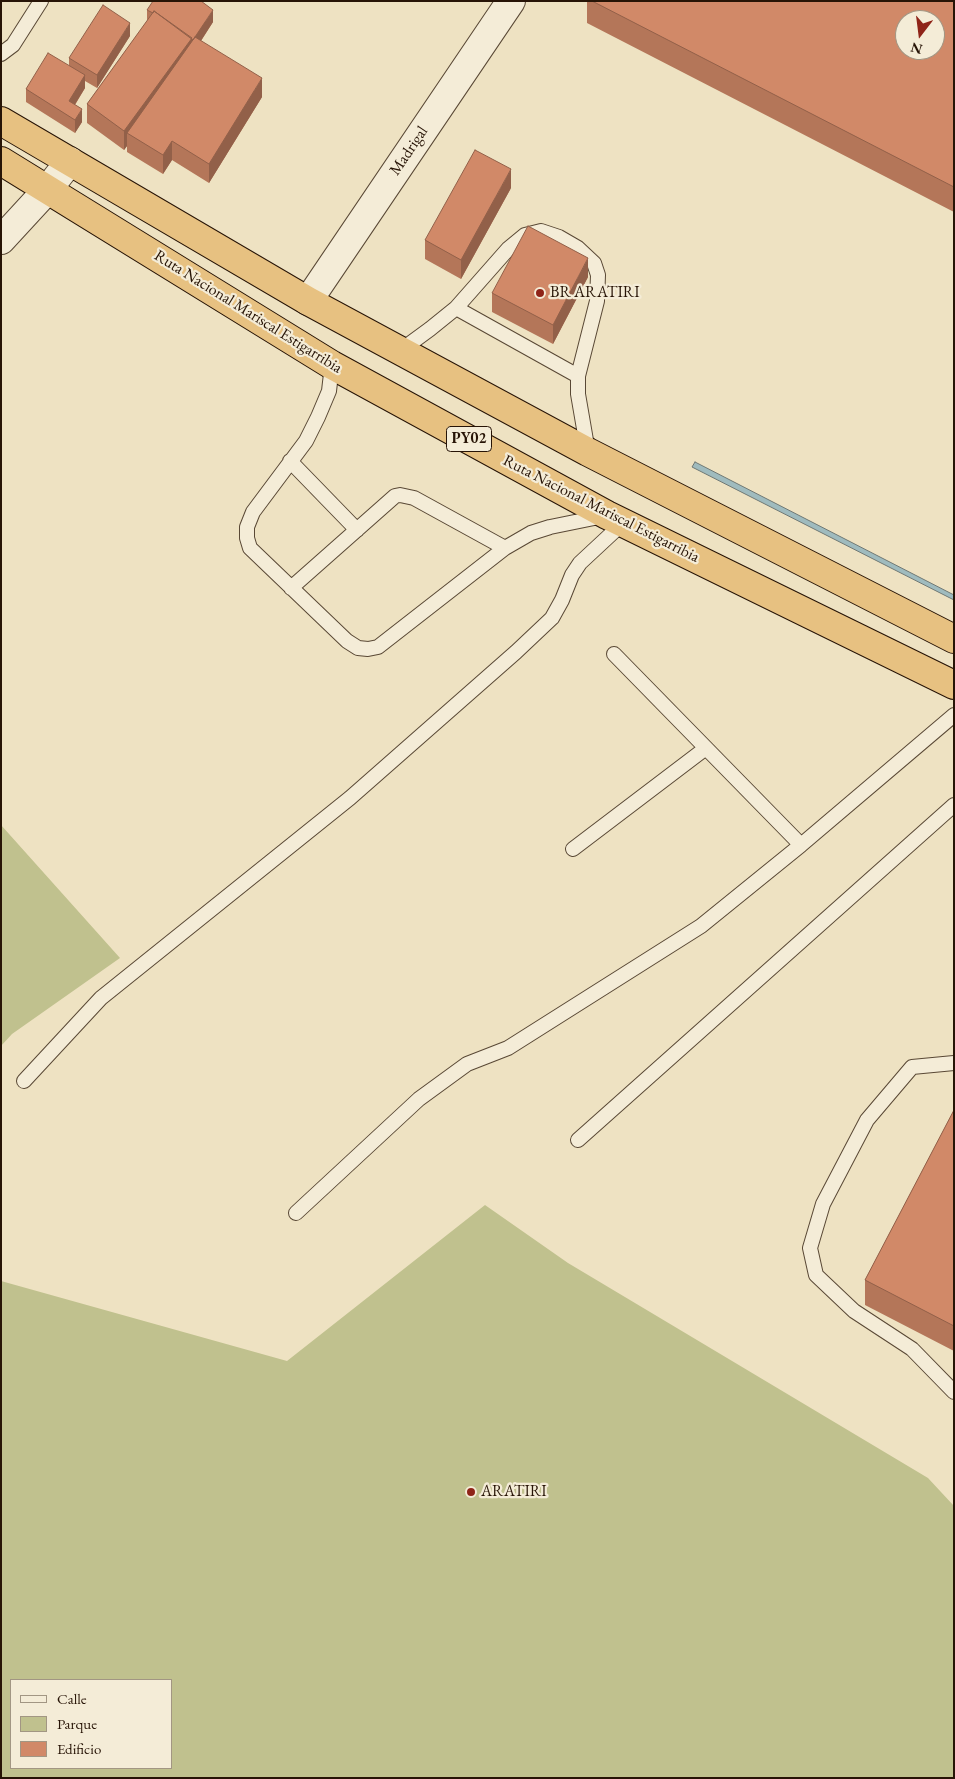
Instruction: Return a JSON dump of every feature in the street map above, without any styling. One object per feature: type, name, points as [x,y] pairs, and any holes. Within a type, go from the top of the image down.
[{"type":"highway","name":"PY02","points":[[1,121],[308,301],[588,452],[954,639]]},
{"type":"highway","name":"Ruta Nacional Mariscal Estigarribia","points":[[1,161],[332,365],[615,519],[954,686]]},
{"type":"street","name":"Madrigal","points":[[308,301],[511,1]]},
{"type":"street","points":[[1,240],[48,189],[70,161]]},
{"type":"lane","points":[[1,54],[13,45],[40,1]]},
{"type":"lane","points":[[400,351],[430,330],[456,308],[508,249],[525,235],[541,231],[558,237],[578,248],[594,263],[598,275],[598,301],[578,376],[578,394],[588,452]]},
{"type":"lane","points":[[456,308],[578,376]]},
{"type":"lane","points":[[332,365],[329,391],[318,417],[306,441],[253,512],[247,527],[247,538],[250,548],[346,641],[358,648],[378,647],[505,548],[531,533],[550,526],[615,519]]},
{"type":"lane","points":[[290,462],[357,530]]},
{"type":"lane","points":[[291,588],[395,496],[414,498],[505,548]]},
{"type":"lane","points":[[24,1081],[101,998],[350,798],[552,618],[572,575],[615,519]]},
{"type":"lane","points":[[614,654],[801,845]]},
{"type":"lane","points":[[296,1213],[419,1099],[467,1064],[508,1048],[701,926],[801,845],[954,715]]},
{"type":"lane","points":[[572,850],[706,748]]},
{"type":"lane","points":[[578,1140],[954,805]]},
{"type":"lane","points":[[954,1063],[912,1068],[867,1120],[823,1204],[810,1248],[816,1275],[854,1311],[912,1349],[954,1392]]},
{"type":"green space","points":[[1,825],[120,958],[12,1034],[1,1046]]},
{"type":"green space","name":"ARATIRI","points":[[485,1205],[568,1263],[928,1478],[954,1506],[954,1778],[1,1778],[1,1281],[287,1361]]},
{"type":"water","points":[[695,462],[954,595],[954,600],[692,467]]},
{"type":"building","points":[[153,1],[201,1],[213,10],[193,40],[154,11],[153,13],[147,10]]},
{"type":"building","points":[[592,1],[954,1],[954,187]]},
{"type":"building","points":[[103,5],[130,23],[97,75],[69,58]]},
{"type":"building","points":[[154,11],[192,38],[124,131],[87,104]]},
{"type":"building","points":[[195,37],[262,78],[209,164],[172,141],[163,155],[127,133]]},
{"type":"building","points":[[48,53],[85,75],[69,101],[82,109],[75,120],[26,89]]},
{"type":"building","points":[[475,150],[511,169],[461,260],[425,240]]},
{"type":"building","points":[[528,226],[588,258],[553,325],[492,293]]},
{"type":"building","points":[[954,1110],[954,1326],[865,1280]]},
{"type":"place","name":"BR ARATIRI","points":[[540,293]]},
{"type":"place","name":"ARATIRI","points":[[471,1492]]}]
